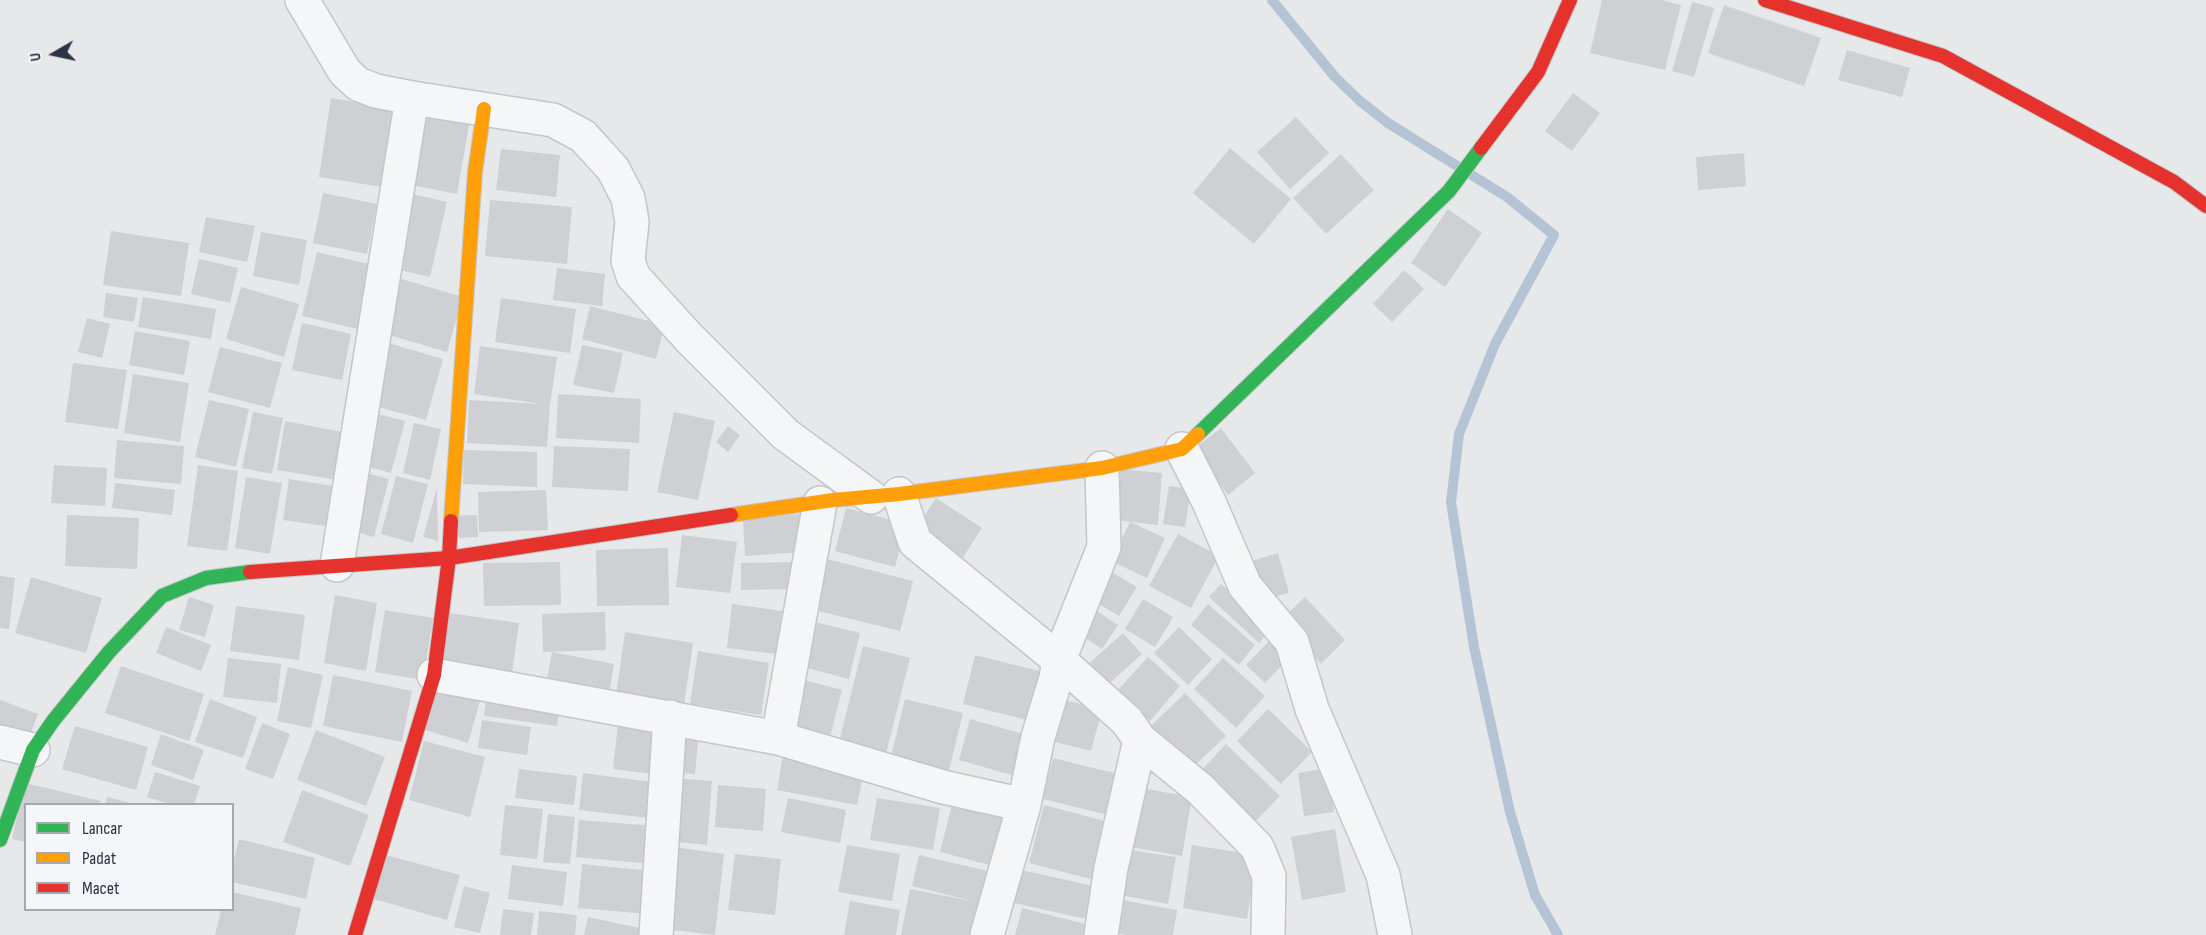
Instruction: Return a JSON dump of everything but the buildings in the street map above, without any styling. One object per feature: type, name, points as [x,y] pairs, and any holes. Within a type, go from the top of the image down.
[{"type":"street","points":[[302,0],[345,72],[358,84],[376,91],[412,98],[553,120],[583,136],[613,169],[628,198],[632,222],[627,260],[633,276],[690,339],[785,434],[875,496],[915,542],[1058,669],[1127,721],[1140,740],[1200,789],[1257,847],[1269,876],[1268,935]]},
{"type":"street","points":[[0,840],[33,750],[53,721],[109,652],[162,596],[206,578],[261,571],[449,558],[827,501],[1113,465],[1174,451],[1449,191],[1538,72],[1570,0]]},
{"type":"street","points":[[1765,0],[1943,56],[2174,182],[2206,206]]},
{"type":"street","points":[[337,565],[412,98]]},
{"type":"street","points":[[355,935],[434,675],[449,558],[475,172],[484,109]]},
{"type":"street","points":[[1174,451],[1209,502],[1245,586],[1292,642],[1312,709],[1383,875],[1395,935]]},
{"type":"street","points":[[987,935],[1024,806],[1038,737],[1058,669],[1104,547],[1113,465]]},
{"type":"street","points":[[778,738],[827,501]]},
{"type":"street","points":[[434,675],[778,738],[943,787],[1024,806]]},
{"type":"street","points":[[656,935],[670,717]]},
{"type":"street","points":[[1101,935],[1111,868],[1140,740]]},
{"type":"street","points":[[0,742],[33,750]]},
{"type":"waterway","points":[[1272,0],[1335,77],[1360,101],[1388,123],[1507,197],[1554,235],[1495,344],[1459,434],[1451,502],[1474,647],[1510,812],[1535,895],[1558,935]]},
{"type":"traffic: fast","points":[[1198,434],[1449,191],[1481,148]]},
{"type":"traffic: fast","points":[[0,840],[33,750],[53,721],[109,652],[162,596],[206,578],[250,572]]},
{"type":"traffic: slow","points":[[451,521],[475,172],[484,109]]},
{"type":"traffic: slow","points":[[731,515],[833,500],[899,494],[1102,468],[1182,449],[1198,434]]},
{"type":"traffic: jam","points":[[1481,148],[1538,72],[1570,0]]},
{"type":"traffic: jam","points":[[1765,0],[1943,56],[2174,182],[2206,206]]},
{"type":"traffic: jam","points":[[250,572],[449,558],[731,515]]},
{"type":"traffic: jam","points":[[355,935],[434,675],[449,558],[451,521]]}]
